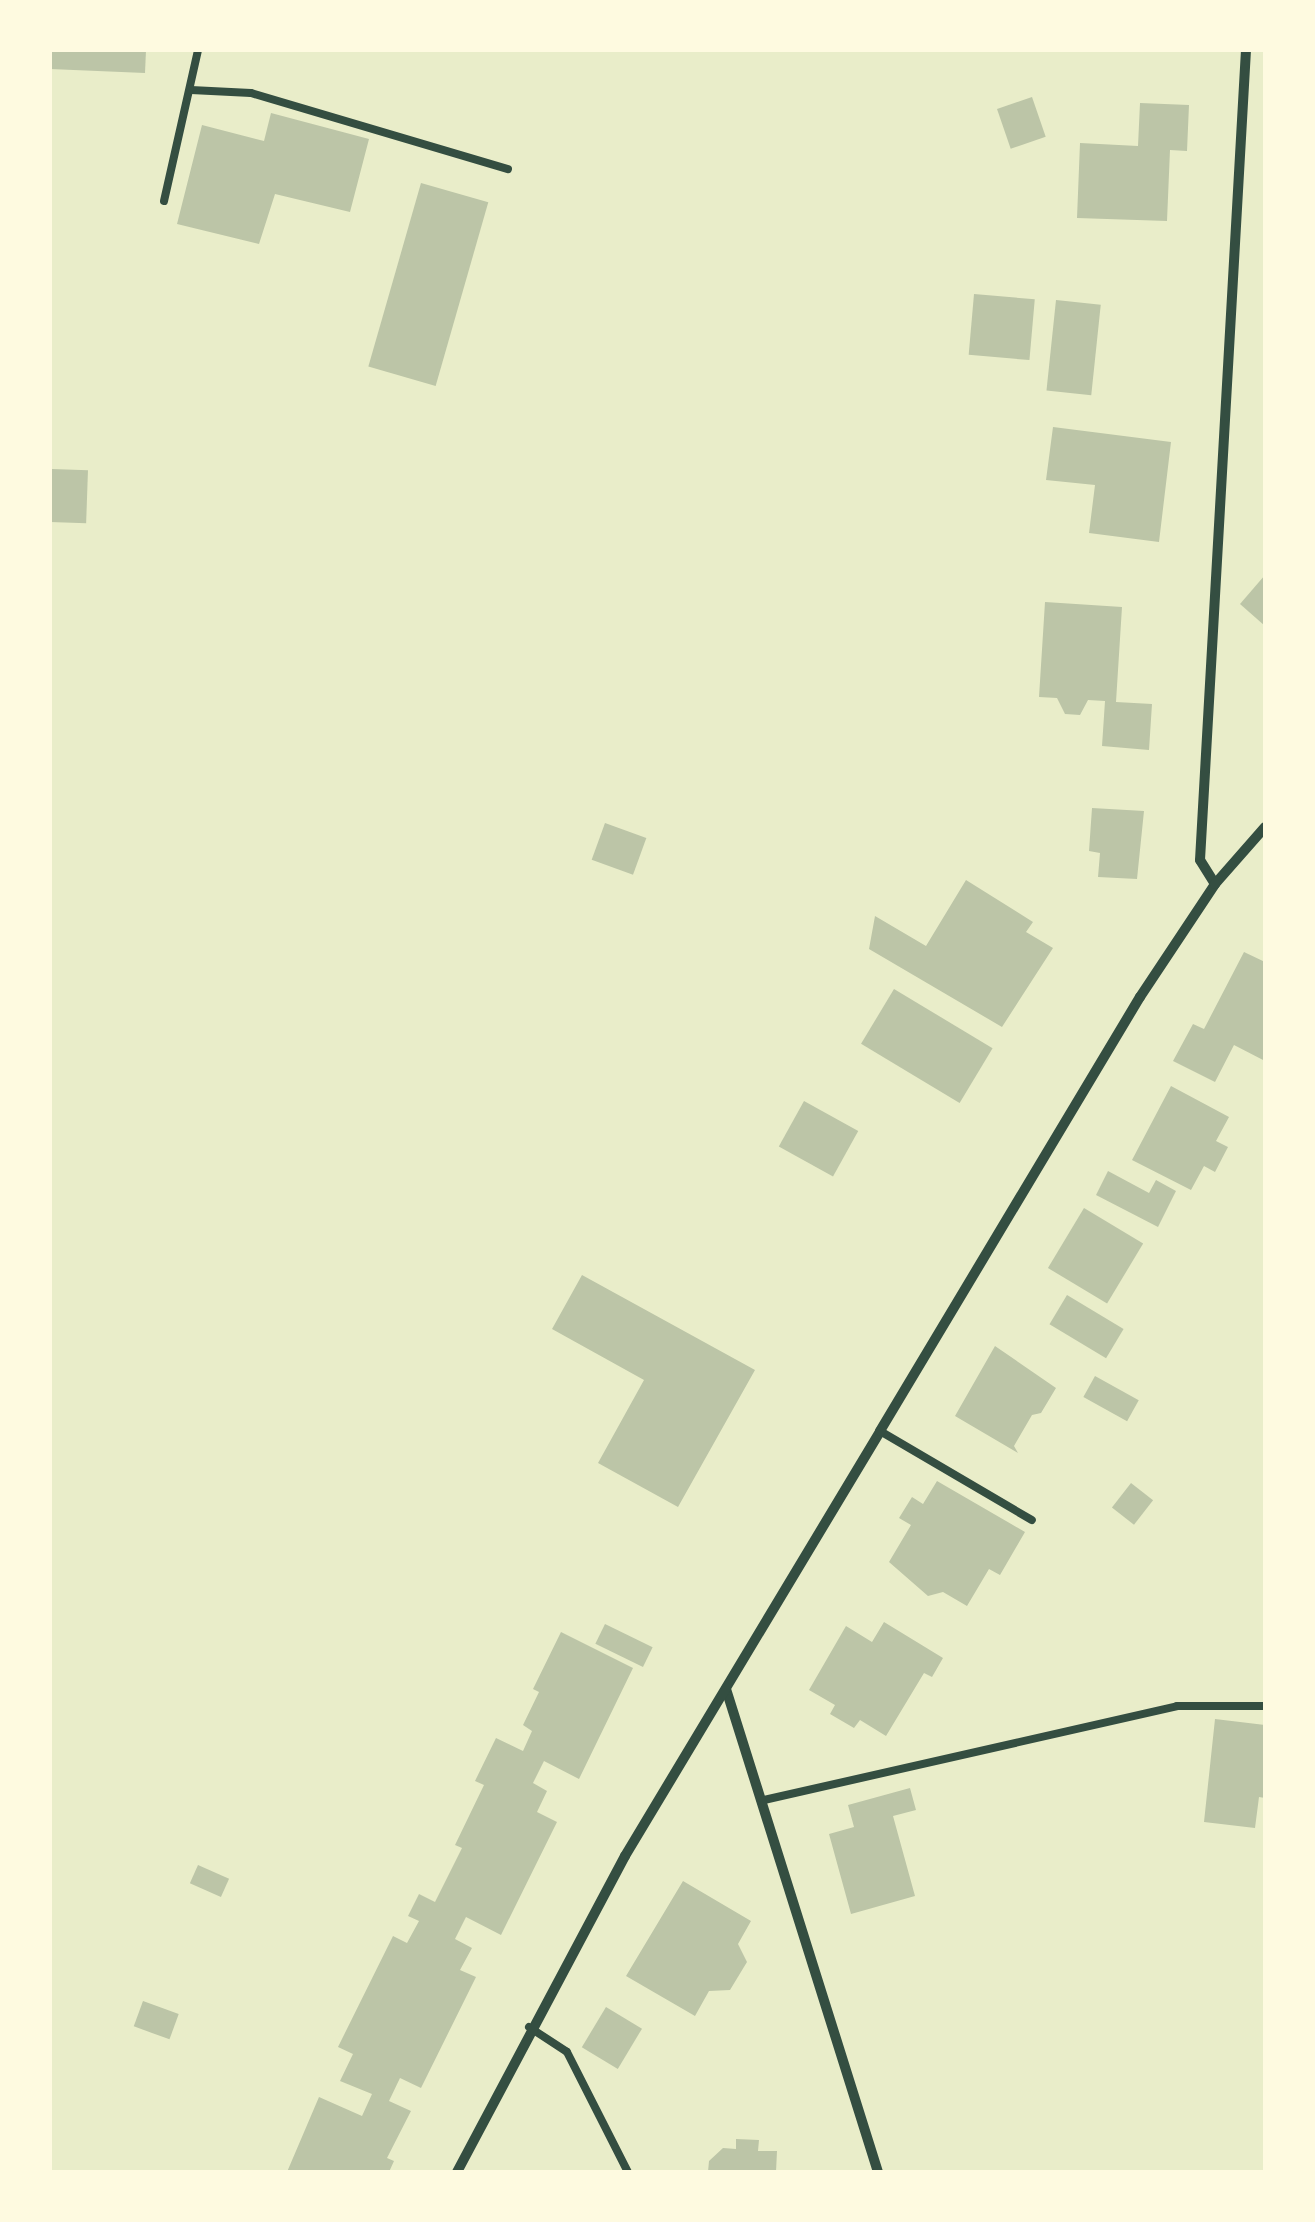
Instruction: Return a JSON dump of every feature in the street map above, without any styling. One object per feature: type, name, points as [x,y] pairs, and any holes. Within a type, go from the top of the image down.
[{"type":"street","points":[[1215,884],[1200,860],[1246,50]]},
{"type":"street","points":[[457,2172],[529,2027],[880,1430],[1215,884],[1265,827]]},
{"type":"street","points":[[726,1688],[878,2172]]},
{"type":"lane","points":[[164,202],[198,50]]},
{"type":"lane","points":[[191,90],[251,93],[508,170]]},
{"type":"lane","points":[[880,1430],[1032,1520]]},
{"type":"lane","points":[[764,1800],[1177,1706],[1265,1706]]},
{"type":"lane","points":[[529,2027],[567,2052],[628,2172]]},
{"type":"building","points":[[50,50],[146,50],[145,73],[50,69]]},
{"type":"building","points":[[1032,97],[1046,137],[1011,149],[997,109]]},
{"type":"building","points":[[1140,103],[1189,105],[1187,151],[1170,150],[1167,221],[1077,218],[1080,143],[1138,146]]},
{"type":"building","points":[[271,113],[369,139],[350,212],[275,194],[259,244],[177,224],[202,125],[264,141]]},
{"type":"building","points":[[421,183],[488,202],[436,386],[368,367]]},
{"type":"building","points":[[974,294],[1035,299],[1029,360],[969,355]]},
{"type":"building","points":[[1056,300],[1101,305],[1091,395],[1046,391]]},
{"type":"building","points":[[1053,427],[1171,442],[1159,542],[1089,533],[1095,485],[1046,480]]},
{"type":"building","points":[[52,469],[88,470],[86,523],[50,522]]},
{"type":"building","points":[[1265,575],[1265,626],[1240,604]]},
{"type":"building","points":[[1045,602],[1122,607],[1116,702],[1152,704],[1149,750],[1102,746],[1105,701],[1088,700],[1080,715],[1065,714],[1057,698],[1039,697]]},
{"type":"building","points":[[1092,808],[1144,811],[1137,879],[1098,877],[1100,853],[1089,851]]},
{"type":"building","points":[[605,823],[646,838],[633,875],[592,860]]},
{"type":"building","points":[[966,880],[1033,922],[1026,932],[1053,948],[1002,1027],[869,949],[875,916],[926,946]]},
{"type":"building","points":[[1244,952],[1265,962],[1265,1061],[1234,1045],[1215,1082],[1173,1061],[1193,1024],[1204,1029]]},
{"type":"building","points":[[894,989],[993,1048],[960,1103],[861,1044]]},
{"type":"building","points":[[1171,1086],[1229,1117],[1216,1141],[1228,1147],[1215,1172],[1204,1166],[1191,1190],[1132,1160]]},
{"type":"building","points":[[804,1101],[858,1131],[833,1177],[779,1146]]},
{"type":"building","points":[[1108,1171],[1149,1193],[1156,1180],[1176,1191],[1158,1227],[1096,1195]]},
{"type":"building","points":[[1084,1208],[1143,1244],[1107,1304],[1048,1268]]},
{"type":"building","points":[[582,1275],[755,1370],[678,1507],[598,1463],[644,1380],[552,1329]]},
{"type":"building","points":[[1067,1295],[1124,1329],[1106,1358],[1049,1324]]},
{"type":"building","points":[[995,1346],[1056,1388],[1041,1413],[1032,1415],[1014,1446],[1018,1453],[955,1416]]},
{"type":"building","points":[[1095,1376],[1139,1400],[1127,1421],[1083,1397]]},
{"type":"building","points":[[937,1481],[1025,1532],[1000,1575],[989,1569],[967,1606],[943,1592],[928,1596],[889,1562],[911,1525],[899,1518],[912,1497],[923,1504]]},
{"type":"building","points":[[1131,1483],[1153,1500],[1134,1525],[1112,1507]]},
{"type":"building","points":[[884,1622],[943,1658],[932,1677],[924,1673],[886,1736],[860,1720],[854,1728],[830,1714],[835,1705],[809,1690],[846,1626],[872,1642]]},
{"type":"building","points":[[605,1624],[653,1647],[643,1667],[595,1644]]},
{"type":"building","points":[[561,1632],[633,1668],[579,1779],[544,1761],[533,1783],[547,1791],[537,1812],[557,1822],[501,1935],[466,1917],[455,1939],[472,1948],[460,1970],[476,1977],[421,2088],[400,2078],[389,2101],[411,2111],[387,2158],[394,2161],[389,2172],[287,2172],[319,2097],[362,2116],[372,2094],[340,2081],[353,2054],[338,2047],[393,1936],[407,1943],[419,1921],[408,1916],[419,1894],[435,1902],[462,1848],[455,1845],[484,1785],[475,1781],[496,1738],[523,1751],[532,1731],[523,1725],[539,1692],[533,1689]]},
{"type":"building","points":[[1215,1719],[1265,1725],[1265,1798],[1259,1797],[1255,1828],[1204,1822]]},
{"type":"building","points":[[910,1788],[916,1810],[893,1816],[915,1896],[851,1914],[829,1834],[854,1827],[848,1805]]},
{"type":"building","points":[[198,1865],[229,1879],[221,1897],[190,1883]]},
{"type":"building","points":[[683,1881],[751,1921],[738,1944],[747,1962],[730,1990],[709,1991],[695,2016],[626,1976]]},
{"type":"building","points":[[143,2001],[179,2014],[169,2039],[134,2026]]},
{"type":"building","points":[[606,2007],[642,2029],[618,2069],[582,2047]]},
{"type":"building","points":[[736,2139],[759,2140],[758,2151],[777,2151],[776,2172],[708,2172],[709,2161],[723,2148],[736,2149]]}]
